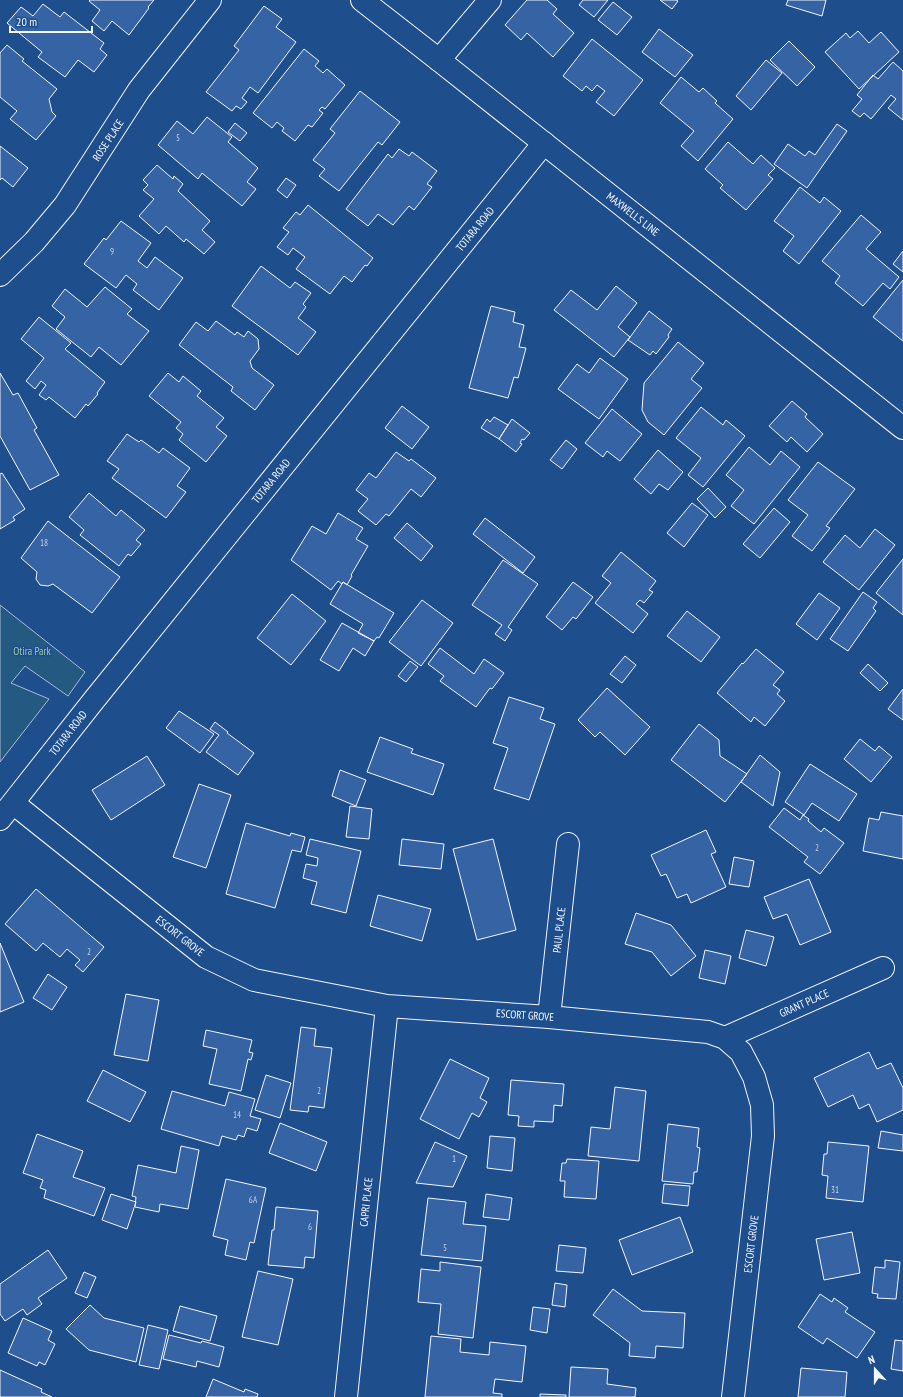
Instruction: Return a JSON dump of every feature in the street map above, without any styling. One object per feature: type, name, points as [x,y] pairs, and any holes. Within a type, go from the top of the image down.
[{"type":"street","name":"ROSE PLACE","points":[[0,275],[34,242],[65,205],[139,90],[210,0]]},
{"type":"street","name":"MAXWELLS LINE","points":[[362,0],[903,428]]},
{"type":"street","points":[[439,60],[490,0]]},
{"type":"street","name":"TOTARA ROAD","points":[[0,819],[94,700],[544,143]]},
{"type":"street","name":"ESCORT GROVE","points":[[13,803],[206,957],[254,980],[387,1006],[549,1017],[708,1032],[725,1038],[742,1052],[754,1077],[762,1105],[763,1136],[733,1397]]},
{"type":"street","name":"PAUL PLACE","points":[[549,1017],[568,844]]},
{"type":"street","name":"GRANT PLACE","points":[[725,1038],[883,968]]},
{"type":"street","name":"CAPRI PLACE","points":[[346,1397],[387,1006]]},
{"type":"green space","name":"Otira Park","points":[[0,605],[85,672],[68,696],[25,666],[11,683],[49,699],[0,762]]},
{"type":"building","points":[[154,0],[129,35],[112,21],[104,31],[92,21],[100,10],[89,1]]},
{"type":"building","points":[[527,0],[547,0],[557,9],[553,14],[574,33],[553,57],[527,33],[521,40],[505,25]]},
{"type":"building","points":[[583,0],[608,0],[594,17],[579,5]]},
{"type":"building","points":[[660,0],[676,0],[678,1],[672,9]]},
{"type":"building","points":[[788,0],[826,0],[822,16],[786,5]]},
{"type":"building","points":[[613,2],[632,17],[617,35],[598,20]]},
{"type":"building","points":[[43,4],[60,17],[64,12],[104,43],[100,49],[107,55],[94,72],[78,60],[65,77],[38,57],[42,52],[7,23],[21,7],[33,16]]},
{"type":"building","points":[[264,6],[282,19],[276,27],[296,42],[258,93],[250,87],[242,98],[247,102],[241,109],[236,106],[232,111],[206,92],[239,50],[234,46]]},
{"type":"building","points":[[659,29],[693,55],[675,77],[642,52]]},
{"type":"building","points":[[858,31],[869,43],[881,32],[899,52],[859,89],[825,52],[846,33],[850,38]]},
{"type":"building","points":[[592,39],[643,80],[614,116],[596,102],[605,91],[597,85],[592,91],[586,86],[582,91],[563,76]]},
{"type":"building","points":[[789,41],[815,67],[797,86],[770,60]]},
{"type":"building","points":[[7,45],[24,59],[22,61],[57,89],[49,99],[52,112],[56,116],[36,140],[10,119],[17,111],[0,97],[0,53]]},
{"type":"building","points":[[304,49],[319,61],[315,66],[323,73],[327,69],[345,85],[325,109],[322,107],[319,110],[323,113],[312,127],[308,125],[295,141],[282,131],[284,128],[277,122],[272,128],[253,113]]},
{"type":"building","points":[[766,60],[782,73],[751,110],[736,96]]},
{"type":"building","points":[[893,62],[903,71],[903,120],[888,108],[896,99],[891,95],[871,119],[864,113],[860,117],[852,111],[862,99],[857,95],[873,75],[878,79]]},
{"type":"building","points":[[681,77],[699,92],[703,88],[717,101],[715,103],[733,119],[698,161],[681,146],[694,131],[660,103]]},
{"type":"building","points":[[360,91],[400,122],[382,145],[378,142],[339,191],[319,176],[325,169],[313,160],[335,133],[330,129]]},
{"type":"building","points":[[207,117],[232,137],[228,142],[258,168],[247,182],[256,189],[242,206],[202,173],[198,179],[158,145],[177,121],[193,134]]},
{"type":"building","points":[[235,123],[247,133],[240,141],[228,132]]},
{"type":"building","points":[[837,124],[847,131],[807,188],[774,164],[788,144],[805,156],[809,151],[815,155]]},
{"type":"building","points":[[728,142],[753,164],[761,155],[775,168],[768,175],[773,179],[746,210],[720,188],[723,185],[705,169]]},
{"type":"building","points":[[0,146],[28,168],[13,187],[2,178],[0,180]]},
{"type":"building","points":[[399,149],[409,156],[412,152],[437,171],[427,184],[432,187],[414,210],[409,206],[393,225],[378,214],[368,226],[346,209],[388,154],[392,158]]},
{"type":"building","points":[[157,165],[173,179],[174,176],[183,184],[178,191],[210,221],[202,230],[215,242],[204,254],[186,239],[184,242],[166,226],[159,234],[139,216],[154,199],[143,190],[148,185],[143,180]]},
{"type":"building","points":[[286,178],[296,185],[287,198],[277,190]]},
{"type":"building","points":[[800,187],[820,203],[824,197],[841,211],[799,264],[783,251],[794,236],[774,221]]},
{"type":"building","points":[[308,205],[373,258],[367,266],[365,265],[352,282],[344,276],[330,294],[296,269],[305,257],[293,248],[288,255],[277,247],[289,232],[283,228],[296,212],[300,215]]},
{"type":"building","points":[[861,215],[881,232],[866,249],[899,277],[890,289],[883,283],[863,306],[835,283],[840,276],[822,261]]},
{"type":"building","points":[[121,221],[151,243],[138,261],[147,268],[155,257],[183,278],[159,310],[133,290],[137,284],[126,275],[116,288],[84,264],[104,238],[106,240]]},
{"type":"building","points":[[903,251],[903,272],[893,264]]},
{"type":"building","points":[[261,266],[290,288],[295,282],[311,293],[303,304],[306,307],[298,318],[316,332],[298,355],[232,306]]},
{"type":"building","points":[[903,280],[903,341],[873,317]]},
{"type":"building","points":[[616,286],[637,303],[618,327],[630,337],[614,357],[554,310],[571,290],[597,310]]},
{"type":"building","points":[[105,287],[132,309],[127,314],[149,331],[121,365],[99,347],[91,357],[56,329],[65,317],[52,306],[65,289],[87,307]]},
{"type":"building","points":[[491,306],[515,312],[513,322],[524,325],[519,347],[526,348],[518,378],[514,377],[508,398],[469,388]]},
{"type":"building","points":[[649,311],[672,329],[668,335],[669,337],[656,354],[653,351],[650,355],[628,340]]},
{"type":"building","points":[[39,317],[71,343],[65,349],[105,382],[97,393],[98,394],[88,406],[86,404],[75,418],[49,397],[46,400],[39,395],[46,385],[41,381],[35,389],[26,381],[44,358],[21,339]]},
{"type":"building","points":[[216,321],[235,335],[237,332],[244,337],[248,331],[258,339],[259,349],[250,361],[252,368],[274,385],[255,410],[231,391],[233,387],[179,345],[196,322],[208,331]]},
{"type":"building","points":[[678,342],[704,363],[691,379],[702,388],[664,435],[648,422],[642,410],[644,383]]},
{"type":"building","points":[[600,358],[628,379],[599,419],[558,389],[577,364],[589,373]]},
{"type":"building","points":[[0,373],[13,395],[18,393],[37,428],[34,430],[59,475],[30,490],[0,436]]},
{"type":"building","points":[[168,373],[179,382],[183,376],[201,391],[197,396],[224,418],[216,427],[227,436],[206,462],[179,440],[183,434],[176,428],[181,422],[149,396]]},
{"type":"building","points":[[792,401],[807,414],[805,417],[823,434],[807,452],[791,437],[787,442],[769,426]]},
{"type":"building","points":[[402,406],[429,427],[412,449],[385,428]]},
{"type":"building","points":[[701,407],[723,425],[726,420],[745,436],[703,487],[688,475],[701,458],[676,438]]},
{"type":"building","points":[[612,409],[642,434],[620,461],[607,451],[603,457],[585,443]]},
{"type":"building","points":[[494,417],[508,425],[499,439],[481,428],[487,419],[490,422]]},
{"type":"building","points":[[512,419],[530,433],[524,440],[522,439],[520,443],[522,444],[516,452],[499,439]]},
{"type":"building","points":[[127,434],[139,442],[141,440],[159,453],[163,448],[190,468],[177,486],[186,492],[166,518],[112,478],[119,469],[107,461]]},
{"type":"building","points":[[566,440],[577,449],[562,469],[550,460]]},
{"type":"building","points":[[749,447],[770,465],[781,451],[800,467],[754,524],[731,506],[744,490],[726,475]]},
{"type":"building","points":[[658,450],[683,472],[668,490],[659,484],[651,494],[634,479]]},
{"type":"building","points":[[396,452],[409,461],[411,459],[436,478],[421,497],[411,489],[389,516],[386,514],[376,525],[358,511],[368,499],[356,490],[369,473],[376,478]]},
{"type":"building","points":[[818,462],[855,489],[826,526],[830,528],[812,551],[792,536],[808,515],[788,500]]},
{"type":"building","points":[[2,473],[25,509],[13,517],[15,520],[0,529],[0,474]]},
{"type":"building","points":[[708,488],[726,507],[715,518],[697,499]]},
{"type":"building","points":[[89,493],[116,516],[121,510],[145,530],[136,540],[141,544],[131,556],[128,554],[119,566],[80,535],[84,530],[69,517]]},
{"type":"building","points":[[692,503],[708,515],[684,547],[667,533]]},
{"type":"building","points":[[774,508],[790,522],[760,558],[743,544]]},
{"type":"building","points":[[338,513],[363,528],[356,539],[368,546],[351,575],[352,576],[347,585],[338,581],[331,590],[291,560],[312,526],[326,534]]},
{"type":"building","points":[[485,518],[535,557],[523,573],[473,534]]},
{"type":"building","points":[[48,521],[120,577],[92,613],[53,584],[48,586],[40,585],[36,579],[37,572],[21,558]]},
{"type":"building","points":[[407,523],[433,546],[421,561],[394,538]]},
{"type":"building","points":[[875,529],[895,545],[859,590],[823,562],[845,535],[860,548]]},
{"type":"building","points":[[621,552],[656,581],[649,590],[653,592],[644,603],[640,600],[636,604],[648,614],[633,633],[595,603],[611,583],[602,576]]},
{"type":"building","points":[[903,559],[903,615],[876,593]]},
{"type":"building","points":[[503,560],[538,584],[508,627],[512,630],[505,641],[495,634],[502,625],[472,605]]},
{"type":"building","points":[[343,582],[394,613],[379,638],[377,637],[374,641],[358,633],[363,624],[330,604]]},
{"type":"building","points":[[573,582],[593,597],[576,619],[573,617],[562,630],[546,617]]},
{"type":"building","points":[[863,592],[877,602],[873,608],[876,611],[848,651],[830,639]]},
{"type":"building","points":[[819,593],[840,608],[817,640],[796,624]]},
{"type":"building","points":[[292,594],[326,621],[291,665],[257,638]]},
{"type":"building","points":[[422,600],[453,623],[421,666],[389,642]]},
{"type":"building","points":[[687,611],[720,637],[701,662],[667,636]]},
{"type":"building","points":[[342,623],[374,641],[365,656],[353,648],[339,671],[320,660]]},
{"type":"building","points":[[440,648],[474,674],[484,659],[504,673],[492,689],[490,688],[476,707],[440,681],[444,676],[428,664]]},
{"type":"building","points":[[756,649],[784,672],[773,685],[780,690],[777,694],[785,701],[765,726],[754,717],[751,722],[717,693]]},
{"type":"building","points":[[625,656],[636,665],[622,683],[610,674]]},
{"type":"building","points":[[410,661],[418,667],[406,682],[398,676]]},
{"type":"building","points":[[868,664],[888,683],[880,691],[860,673]]},
{"type":"building","points":[[607,688],[650,727],[625,755],[600,732],[595,737],[578,720]]},
{"type":"building","points":[[903,689],[903,720],[888,709]]},
{"type":"building","points":[[509,697],[544,708],[540,719],[555,724],[529,800],[494,789],[508,748],[493,743]]},
{"type":"building","points":[[179,711],[214,734],[200,753],[166,728]]},
{"type":"building","points":[[215,722],[254,753],[238,775],[206,752],[219,735],[210,729]]},
{"type":"building","points":[[699,724],[719,740],[720,756],[747,774],[725,802],[671,760]]},
{"type":"building","points":[[380,737],[413,749],[411,753],[444,764],[433,795],[367,772]]},
{"type":"building","points":[[860,739],[875,751],[879,746],[892,757],[871,782],[844,759]]},
{"type":"building","points":[[760,755],[780,772],[773,806],[741,782]]},
{"type":"building","points":[[147,756],[165,785],[111,820],[92,790]]},
{"type":"building","points":[[810,764],[857,794],[839,821],[812,803],[804,815],[785,802]]},
{"type":"building","points":[[340,770],[366,780],[356,806],[332,796]]},
{"type":"building","points":[[199,784],[231,795],[206,868],[173,857]]},
{"type":"building","points":[[350,806],[372,809],[369,839],[346,837]]},
{"type":"building","points":[[784,808],[800,820],[803,815],[809,819],[808,821],[821,832],[824,828],[844,843],[820,874],[804,862],[808,857],[769,827]]},
{"type":"building","points":[[881,812],[903,816],[903,859],[863,851],[869,818],[879,820]]},
{"type":"building","points":[[246,823],[290,836],[291,833],[305,837],[301,852],[292,850],[275,908],[226,894]]},
{"type":"building","points":[[706,830],[716,852],[711,854],[726,887],[691,903],[687,894],[677,898],[666,874],[661,876],[651,855]]},
{"type":"building","points":[[310,839],[361,851],[346,913],[311,904],[317,882],[303,878],[306,864],[317,866],[318,858],[306,855]]},
{"type":"building","points":[[402,839],[444,844],[441,869],[399,865]]},
{"type":"building","points":[[493,839],[516,930],[477,940],[453,849]]},
{"type":"building","points":[[734,857],[754,861],[749,887],[729,884]]},
{"type":"building","points":[[809,879],[831,932],[800,945],[787,914],[773,919],[764,897]]},
{"type":"building","points":[[36,889],[104,947],[83,972],[75,965],[80,960],[67,949],[60,957],[43,943],[36,951],[5,924]]},
{"type":"building","points":[[378,895],[431,909],[422,941],[370,926]]},
{"type":"building","points":[[636,913],[671,925],[696,956],[671,976],[652,952],[625,944]]},
{"type":"building","points":[[746,930],[774,937],[766,966],[739,958]]},
{"type":"building","points":[[0,943],[24,1002],[0,1012]]},
{"type":"building","points":[[705,950],[731,956],[725,984],[699,978]]},
{"type":"building","points":[[48,974],[67,987],[52,1010],[33,998]]},
{"type":"building","points":[[126,994],[159,1000],[148,1061],[114,1055]]},
{"type":"building","points":[[301,1027],[316,1029],[314,1046],[332,1048],[324,1108],[309,1106],[308,1112],[290,1110]]},
{"type":"building","points":[[206,1030],[252,1040],[249,1052],[253,1053],[251,1060],[248,1059],[241,1091],[209,1084],[217,1049],[203,1046]]},
{"type":"building","points":[[869,1052],[877,1069],[891,1063],[903,1088],[903,1110],[877,1122],[869,1104],[859,1109],[853,1095],[828,1107],[814,1078]]},
{"type":"building","points":[[450,1059],[489,1078],[480,1098],[487,1102],[479,1117],[472,1113],[459,1139],[420,1119]]},
{"type":"building","points":[[103,1070],[146,1092],[130,1122],[87,1101]]},
{"type":"building","points":[[266,1075],[291,1083],[280,1118],[255,1110]]},
{"type":"building","points":[[511,1080],[564,1084],[562,1106],[554,1105],[553,1122],[534,1121],[534,1127],[518,1126],[519,1116],[508,1115]]},
{"type":"building","points":[[615,1087],[646,1091],[639,1161],[588,1156],[591,1127],[610,1129]]},
{"type":"building","points":[[172,1091],[225,1106],[229,1092],[255,1099],[250,1116],[261,1119],[257,1131],[247,1128],[244,1137],[238,1135],[236,1140],[222,1136],[219,1146],[161,1129]]},
{"type":"building","points":[[280,1123],[327,1142],[316,1171],[269,1153]]},
{"type":"building","points":[[668,1124],[699,1128],[697,1147],[700,1148],[697,1172],[694,1172],[693,1184],[662,1181]]},
{"type":"building","points":[[881,1131],[903,1135],[903,1151],[878,1148]]},
{"type":"building","points":[[37,1134],[83,1151],[73,1177],[105,1188],[94,1216],[44,1198],[46,1190],[40,1188],[43,1180],[23,1173]]},
{"type":"building","points":[[490,1136],[515,1138],[512,1171],[487,1168]]},
{"type":"building","points":[[435,1142],[467,1156],[453,1187],[416,1183]]},
{"type":"building","points":[[828,1142],[869,1146],[863,1202],[826,1198],[828,1176],[822,1175],[824,1154],[827,1154]]},
{"type":"building","points":[[181,1146],[199,1150],[188,1209],[160,1204],[159,1212],[135,1207],[136,1197],[132,1196],[138,1165],[176,1173]]},
{"type":"building","points":[[567,1159],[599,1161],[596,1199],[564,1197],[565,1181],[560,1181],[562,1163],[566,1163]]},
{"type":"building","points":[[226,1179],[266,1188],[254,1243],[250,1242],[246,1260],[225,1255],[228,1240],[213,1236]]},
{"type":"building","points":[[664,1184],[690,1186],[688,1206],[662,1203]]},
{"type":"building","points":[[111,1194],[136,1202],[127,1229],[102,1220]]},
{"type":"building","points":[[486,1194],[512,1198],[509,1220],[483,1217]]},
{"type":"building","points":[[428,1198],[466,1202],[463,1224],[486,1226],[482,1261],[421,1255]]},
{"type":"building","points":[[276,1207],[318,1211],[314,1258],[305,1257],[304,1268],[268,1265]]},
{"type":"building","points":[[680,1217],[693,1252],[632,1275],[619,1240]]},
{"type":"building","points":[[852,1232],[860,1273],[824,1280],[816,1239]]},
{"type":"building","points":[[559,1245],[586,1248],[583,1273],[556,1271]]},
{"type":"building","points":[[48,1250],[67,1278],[38,1298],[42,1304],[27,1315],[23,1309],[5,1321],[0,1314],[0,1284]]},
{"type":"building","points":[[885,1260],[900,1262],[896,1299],[877,1298],[878,1294],[872,1293],[875,1267],[885,1268]]},
{"type":"building","points":[[440,1262],[481,1267],[473,1338],[438,1334],[441,1304],[418,1302],[421,1269],[440,1271]]},
{"type":"building","points":[[258,1271],[293,1279],[278,1345],[242,1337]]},
{"type":"building","points":[[84,1272],[96,1277],[87,1298],[75,1293]]},
{"type":"building","points":[[555,1283],[567,1285],[565,1307],[552,1305]]},
{"type":"building","points":[[613,1289],[642,1311],[685,1313],[683,1348],[656,1346],[655,1358],[629,1356],[630,1343],[593,1315]]},
{"type":"building","points":[[820,1294],[832,1302],[834,1298],[848,1308],[845,1312],[875,1332],[857,1358],[827,1338],[823,1344],[798,1327]]},
{"type":"building","points":[[90,1305],[104,1318],[144,1328],[136,1362],[89,1350],[66,1329]]},
{"type":"building","points":[[180,1306],[217,1316],[210,1341],[173,1331]]},
{"type":"building","points":[[533,1307],[550,1309],[547,1333],[530,1330]]},
{"type":"building","points":[[23,1318],[52,1331],[48,1340],[55,1344],[45,1365],[39,1362],[37,1366],[8,1353]]},
{"type":"building","points":[[148,1325],[168,1330],[159,1369],[139,1365]]},
{"type":"building","points":[[169,1335],[224,1347],[219,1367],[197,1361],[196,1367],[163,1359]]},
{"type":"building","points":[[431,1336],[461,1339],[460,1352],[489,1355],[490,1342],[526,1346],[522,1382],[495,1379],[493,1393],[502,1394],[502,1397],[425,1397]]},
{"type":"building","points":[[895,1340],[903,1341],[903,1371],[891,1369]]},
{"type":"building","points":[[571,1367],[608,1369],[607,1384],[636,1388],[635,1397],[569,1397]]},
{"type":"building","points":[[801,1368],[847,1372],[845,1397],[798,1397]]},
{"type":"building","points":[[0,1370],[42,1389],[41,1392],[52,1397],[0,1397]]},
{"type":"building","points":[[213,1379],[244,1392],[245,1389],[258,1394],[257,1397],[206,1397]]},
{"type":"building","points":[[540,1394],[566,1395],[566,1397],[540,1397]]}]
